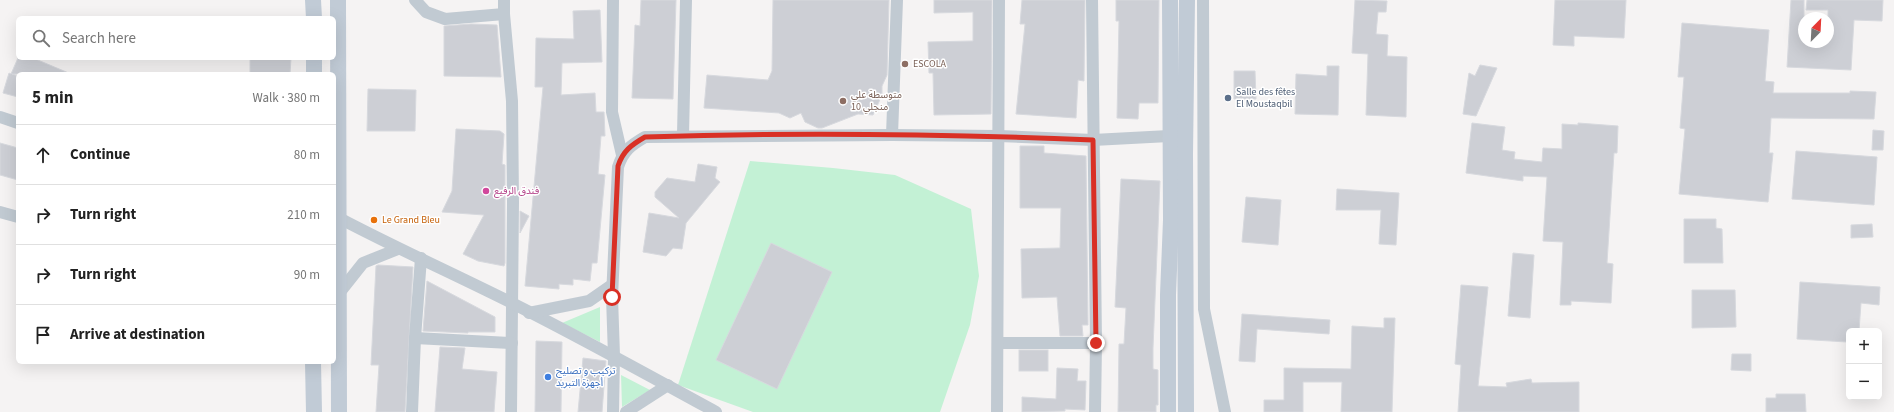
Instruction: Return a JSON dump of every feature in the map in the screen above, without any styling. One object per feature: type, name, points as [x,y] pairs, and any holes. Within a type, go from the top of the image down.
[{"type":"main road","points":[[314,0],[314,16]]},
{"type":"main road","points":[[338,0],[340,292],[339,412]]},
{"type":"main road","points":[[1168,412],[1168,282],[1171,220],[1169,136],[1170,0]]},
{"type":"main road","points":[[1186,412],[1185,154],[1187,0]]},
{"type":"main road","points":[[314,60],[314,72]]},
{"type":"main road","points":[[313,364],[314,412]]},
{"type":"street","points":[[415,0],[426,12],[445,19],[504,14]]},
{"type":"street","points":[[504,0],[512,101],[511,412]]},
{"type":"street","points":[[613,0],[612,112],[622,155]]},
{"type":"street","points":[[683,135],[686,0]]},
{"type":"street","points":[[892,135],[897,0]]},
{"type":"street","points":[[997,412],[1000,0]]},
{"type":"street","points":[[1092,0],[1096,343],[1095,412]]},
{"type":"street","points":[[1203,0],[1204,309],[1224,412]]},
{"type":"street","points":[[0,117],[16,121]]},
{"type":"street","points":[[613,412],[614,356],[612,285],[618,166],[622,155],[631,145],[645,137],[683,135],[892,135],[998,136],[1093,140],[1169,136]]},
{"type":"street","points":[[0,212],[16,216]]},
{"type":"street","points":[[339,218],[398,249],[421,258],[614,356],[716,412]]},
{"type":"street","points":[[340,292],[363,263],[398,249]]},
{"type":"street","points":[[412,412],[415,338],[421,258]]},
{"type":"street","points":[[529,313],[589,301],[612,285]]},
{"type":"street","points":[[415,338],[512,343]]},
{"type":"street","points":[[998,342],[1096,343]]},
{"type":"street","points":[[626,412],[668,386]]},
{"type":"green space","points":[[750,161],[895,175],[971,209],[979,276],[970,325],[940,412],[753,412],[678,385]]},
{"type":"green space","points":[[600,307],[600,342],[562,323]]},
{"type":"green space","points":[[621,375],[650,390],[622,407]]},
{"type":"building","points":[[641,0],[676,0],[673,99],[632,98],[635,25],[640,26]]},
{"type":"building","points":[[773,0],[889,0],[887,75],[882,86],[882,95],[873,115],[858,114],[822,128],[818,128],[805,122],[801,113],[790,118],[779,113],[704,108],[707,75],[768,80],[772,71]]},
{"type":"building","points":[[934,0],[992,0],[991,114],[934,115],[933,73],[929,73],[928,42],[973,41],[973,12],[934,13]]},
{"type":"building","points":[[1022,0],[1085,0],[1084,81],[1078,80],[1076,118],[1016,114],[1025,24],[1020,24]]},
{"type":"building","points":[[1116,0],[1159,0],[1158,103],[1139,103],[1138,119],[1117,118],[1119,21],[1116,21]]},
{"type":"building","points":[[1355,0],[1387,1],[1386,12],[1378,12],[1376,34],[1388,35],[1387,56],[1407,57],[1406,117],[1366,115],[1368,54],[1352,53]]},
{"type":"building","points":[[1555,0],[1626,0],[1624,38],[1574,36],[1574,46],[1553,45]]},
{"type":"building","points":[[1791,0],[1804,0],[1804,12],[1798,12],[1798,48],[1834,48],[1834,12],[1828,12],[1828,10],[1806,10],[1807,0],[1883,0],[1882,21],[1854,20],[1851,70],[1787,67]]},
{"type":"building","points":[[600,10],[602,62],[562,63],[561,95],[595,93],[596,112],[604,112],[605,136],[601,136],[598,174],[605,175],[597,263],[592,263],[590,281],[573,279],[573,285],[559,284],[559,289],[525,286],[543,87],[535,87],[536,38],[574,39],[573,11]]},
{"type":"building","points":[[1682,23],[1769,30],[1765,81],[1774,82],[1773,93],[1850,93],[1850,91],[1876,92],[1874,119],[1771,118],[1769,153],[1773,153],[1768,202],[1679,194],[1685,129],[1680,128],[1684,77],[1678,77]]},
{"type":"building","points":[[471,24],[497,25],[501,77],[444,76],[444,26]]},
{"type":"building","points":[[17,60],[38,60],[66,72],[16,72],[16,74],[12,74],[16,75],[16,96],[3,93],[9,73],[11,74]]},
{"type":"building","points":[[250,60],[291,60],[290,72],[250,72]]},
{"type":"building","points":[[1480,65],[1497,68],[1476,116],[1463,114],[1469,73],[1475,76]]},
{"type":"building","points":[[1327,66],[1339,66],[1338,115],[1295,114],[1296,74],[1327,76]]},
{"type":"building","points":[[1234,71],[1255,71],[1256,99],[1234,99]]},
{"type":"building","points":[[368,89],[416,90],[415,131],[367,131]]},
{"type":"building","points":[[1472,123],[1505,127],[1502,150],[1515,152],[1514,159],[1542,162],[1543,148],[1562,149],[1562,124],[1578,125],[1578,123],[1618,126],[1617,153],[1614,153],[1607,263],[1613,264],[1611,303],[1571,301],[1571,305],[1560,305],[1563,242],[1543,241],[1547,177],[1523,176],[1523,181],[1466,173]]},
{"type":"building","points":[[456,129],[500,131],[504,134],[502,164],[505,165],[504,266],[478,261],[463,254],[484,215],[442,212],[452,191]]},
{"type":"building","points":[[1873,130],[1884,131],[1883,150],[1872,150]]},
{"type":"building","points":[[0,143],[16,147],[16,179],[0,175]]},
{"type":"building","points":[[1020,146],[1044,146],[1044,153],[1086,156],[1088,325],[1082,325],[1083,336],[1060,336],[1057,297],[1022,298],[1021,249],[1060,248],[1061,208],[1020,208]]},
{"type":"building","points":[[1796,151],[1877,157],[1874,205],[1792,199]]},
{"type":"building","points":[[698,164],[717,167],[715,178],[720,182],[686,223],[682,249],[673,248],[666,256],[643,252],[649,213],[679,218],[655,197],[655,192],[667,178],[695,182]]},
{"type":"building","points":[[1121,179],[1160,181],[1153,348],[1153,369],[1158,370],[1158,405],[1156,405],[1156,412],[1118,412],[1119,344],[1124,344],[1126,308],[1115,307]]},
{"type":"building","points":[[1337,189],[1399,193],[1396,245],[1379,244],[1381,210],[1336,210]]},
{"type":"building","points":[[1246,197],[1281,200],[1278,245],[1242,242]]},
{"type":"building","points":[[520,211],[529,216],[520,233]]},
{"type":"building","points":[[1684,219],[1716,219],[1716,228],[1722,229],[1723,263],[1684,263]]},
{"type":"building","points":[[1872,224],[1873,237],[1851,238],[1851,225]]},
{"type":"building","points":[[771,243],[832,272],[777,389],[716,360]]},
{"type":"building","points":[[1513,253],[1534,255],[1530,318],[1508,316]]},
{"type":"building","points":[[376,266],[413,267],[405,412],[376,412],[379,365],[371,365]]},
{"type":"building","points":[[427,281],[495,317],[495,332],[468,333],[423,331]]},
{"type":"building","points":[[1800,282],[1880,287],[1879,305],[1861,303],[1859,328],[1846,328],[1846,342],[1797,339]]},
{"type":"building","points":[[1461,285],[1488,287],[1478,386],[1507,387],[1506,383],[1531,379],[1532,383],[1579,382],[1579,412],[1458,412],[1461,365],[1455,364]]},
{"type":"building","points":[[1692,290],[1735,290],[1736,327],[1692,328]]},
{"type":"building","points":[[1242,314],[1330,320],[1329,334],[1257,329],[1255,362],[1239,361]]},
{"type":"building","points":[[1384,318],[1395,318],[1392,412],[1341,412],[1342,382],[1303,382],[1303,412],[1264,412],[1264,400],[1284,400],[1284,368],[1351,369],[1352,326],[1384,328]]},
{"type":"building","name":"تركيب و تصليح أجهزة التبريد","points":[[536,341],[562,342],[561,412],[535,412]]},
{"type":"building","points":[[440,347],[465,348],[462,369],[497,372],[494,412],[435,412]]},
{"type":"building","points":[[1019,350],[1048,350],[1048,371],[1019,371]]},
{"type":"building","points":[[1732,354],[1751,354],[1751,371],[1731,370]]},
{"type":"building","points":[[583,358],[606,361],[602,412],[578,412]]},
{"type":"building","points":[[1057,368],[1078,369],[1077,381],[1086,381],[1085,410],[1065,409],[1065,411],[1022,412],[1022,397],[1056,399]]},
{"type":"building","points":[[1776,394],[1805,394],[1806,412],[1766,412],[1766,398],[1776,398]]},
{"type":"place","name":"ESCOLA","points":[[905,64]]},
{"type":"place","name":"Salle des fêtes El Moustaqbil","points":[[1228,98]]},
{"type":"place","name":"متوسطة علي منجلي 10","points":[[843,101]]},
{"type":"place","name":"فندق الرفيع","points":[[486,191]]},
{"type":"place","name":"Le Grand Bleu","points":[[374,220]]},
{"type":"place","name":"تركيب و تصليح أجهزة التبريد","points":[[548,377]]},
{"type":"route","points":[[612,297],[618,166],[622,155],[631,145],[645,137],[683,135],[892,135],[998,136],[1093,140],[1096,343]]}]
